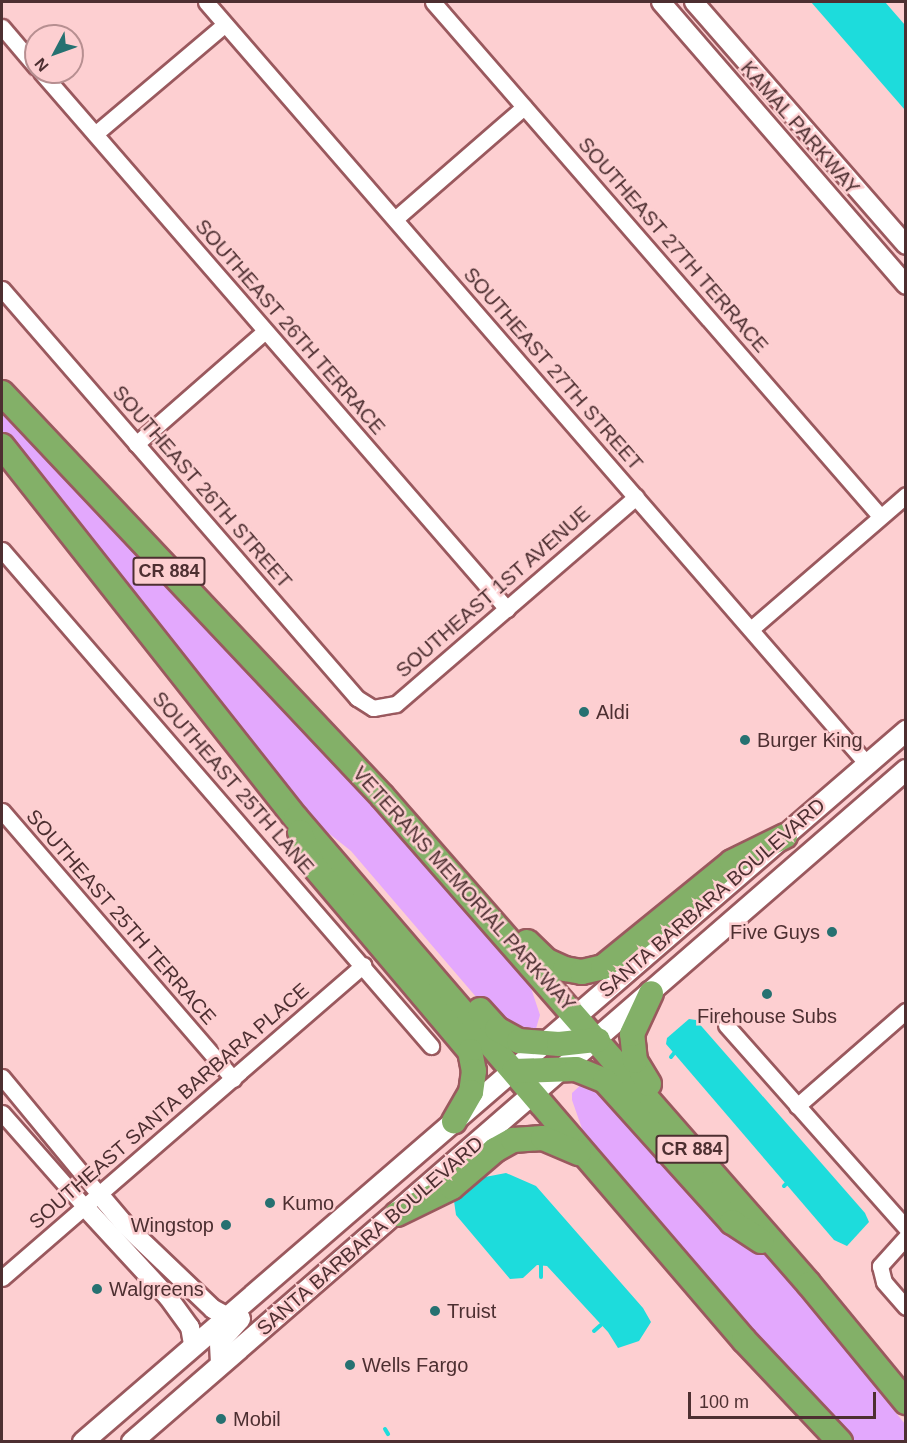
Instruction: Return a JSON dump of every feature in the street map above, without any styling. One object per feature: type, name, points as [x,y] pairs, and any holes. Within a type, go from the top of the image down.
[{"type":"highway","name":"VETERANS MEMORIAL PARKWAY","points":[[2,393],[338,748],[598,1040],[809,1284],[906,1402]]},
{"type":"highway","name":"CR 884","points":[[2,446],[296,819],[744,1340],[840,1442]]},
{"type":"highway","points":[[338,748],[417,816],[539,954],[572,971],[587,971],[609,964],[732,862],[748,851],[785,836]]},
{"type":"highway","points":[[296,819],[344,854],[497,1029],[519,1041],[544,1044],[598,1040]]},
{"type":"highway","points":[[296,819],[312,864],[470,1051],[474,1071],[471,1092],[454,1122]]},
{"type":"highway","points":[[651,993],[632,1034],[633,1053],[640,1072],[794,1249],[809,1284]]},
{"type":"highway","points":[[514,1071],[565,1068],[592,1074],[613,1087],[732,1222],[786,1257]]},
{"type":"highway","points":[[398,1214],[452,1187],[495,1150],[513,1140],[543,1138],[584,1155]]},
{"type":"highway","points":[[851,1335],[885,1359],[906,1386]]},
{"type":"main road","name":"SANTA BARBARA BOULEVARD","points":[[83,1442],[193,1344],[514,1071],[906,730]]},
{"type":"main road","name":"SANTA BARBARA BOULEVARD","points":[[132,1442],[226,1369],[398,1214],[906,770]]},
{"type":"main road","points":[[226,1369],[219,1351],[226,1331],[320,1253],[339,1221]]},
{"type":"street","name":"SOUTHEAST 27TH STREET","points":[[206,2],[867,764]]},
{"type":"street","name":"SOUTHEAST 27TH TERRACE","points":[[433,2],[880,516]]},
{"type":"street","name":"KAMAL PARKWAY","points":[[661,2],[906,285]]},
{"type":"street","name":"KAMAL PARKWAY","points":[[694,2],[906,245]]},
{"type":"street","points":[[95,134],[225,24]]},
{"type":"street","points":[[2,27],[24,53]]},
{"type":"street","name":"SOUTHEAST 26TH TERRACE","points":[[51,84],[507,609]]},
{"type":"street","points":[[395,219],[524,107]]},
{"type":"street","name":"SOUTHEAST 26TH STREET","points":[[2,289],[357,698],[373,708]]},
{"type":"street","points":[[136,444],[265,331]]},
{"type":"street","points":[[751,629],[906,495]]},
{"type":"street","name":"SOUTHEAST 1ST AVENUE","points":[[373,708],[396,704],[636,496]]},
{"type":"street","name":"SOUTHEAST 25TH LANE","points":[[3,555],[363,965],[431,1046]]},
{"type":"street","name":"SOUTHEAST 25TH TERRACE","points":[[2,811],[232,1079]]},
{"type":"street","name":"SOUTHEAST SANTA BARBARA PLACE","points":[[2,1278],[363,965]]},
{"type":"street","points":[[797,1106],[906,1011]]},
{"type":"street","points":[[726,1025],[906,1228]]},
{"type":"street","points":[[2,1077],[125,1225],[213,1309],[226,1316]]},
{"type":"street","points":[[2,1113],[168,1297],[190,1327],[193,1344]]},
{"type":"street","points":[[906,1237],[880,1266],[884,1282],[906,1307]]},
{"type":"shaded area","points":[[2,411],[349,775],[529,982],[540,1015],[535,1032],[527,1034],[483,1005],[351,851],[302,812],[2,432]]},
{"type":"shaded area","points":[[584,1082],[602,1090],[726,1226],[773,1261],[905,1424],[905,1441],[853,1441],[773,1357],[586,1140],[572,1100],[572,1093]]},
{"type":"water","points":[[811,2],[885,2],[905,25],[905,110]]},
{"type":"water","points":[[689,1019],[696,1020],[865,1213],[869,1222],[847,1246],[834,1240],[666,1044],[667,1038]]},
{"type":"water","points":[[506,1173],[536,1186],[643,1308],[651,1322],[639,1341],[618,1348],[608,1332],[547,1266],[537,1265],[523,1278],[510,1279],[456,1215],[454,1201],[485,1177]]},
{"type":"waterway","points":[[671,1057],[675,1052]]},
{"type":"waterway","points":[[784,1186],[788,1182]]},
{"type":"waterway","points":[[541,1265],[541,1277]]},
{"type":"waterway","points":[[594,1331],[601,1325]]},
{"type":"waterway","points":[[385,1429],[388,1434]]},
{"type":"place","name":"Aldi","points":[[584,712]]},
{"type":"place","name":"Burger King","points":[[745,740]]},
{"type":"place","name":"Five Guys","points":[[832,932]]},
{"type":"place","name":"Firehouse Subs","points":[[767,994]]},
{"type":"place","name":"Kumo","points":[[270,1203]]},
{"type":"place","name":"Wingstop","points":[[226,1225]]},
{"type":"place","name":"Walgreens","points":[[97,1289]]},
{"type":"place","name":"Truist","points":[[435,1311]]},
{"type":"place","name":"Wells Fargo","points":[[350,1365]]},
{"type":"place","name":"Mobil","points":[[221,1419]]}]
